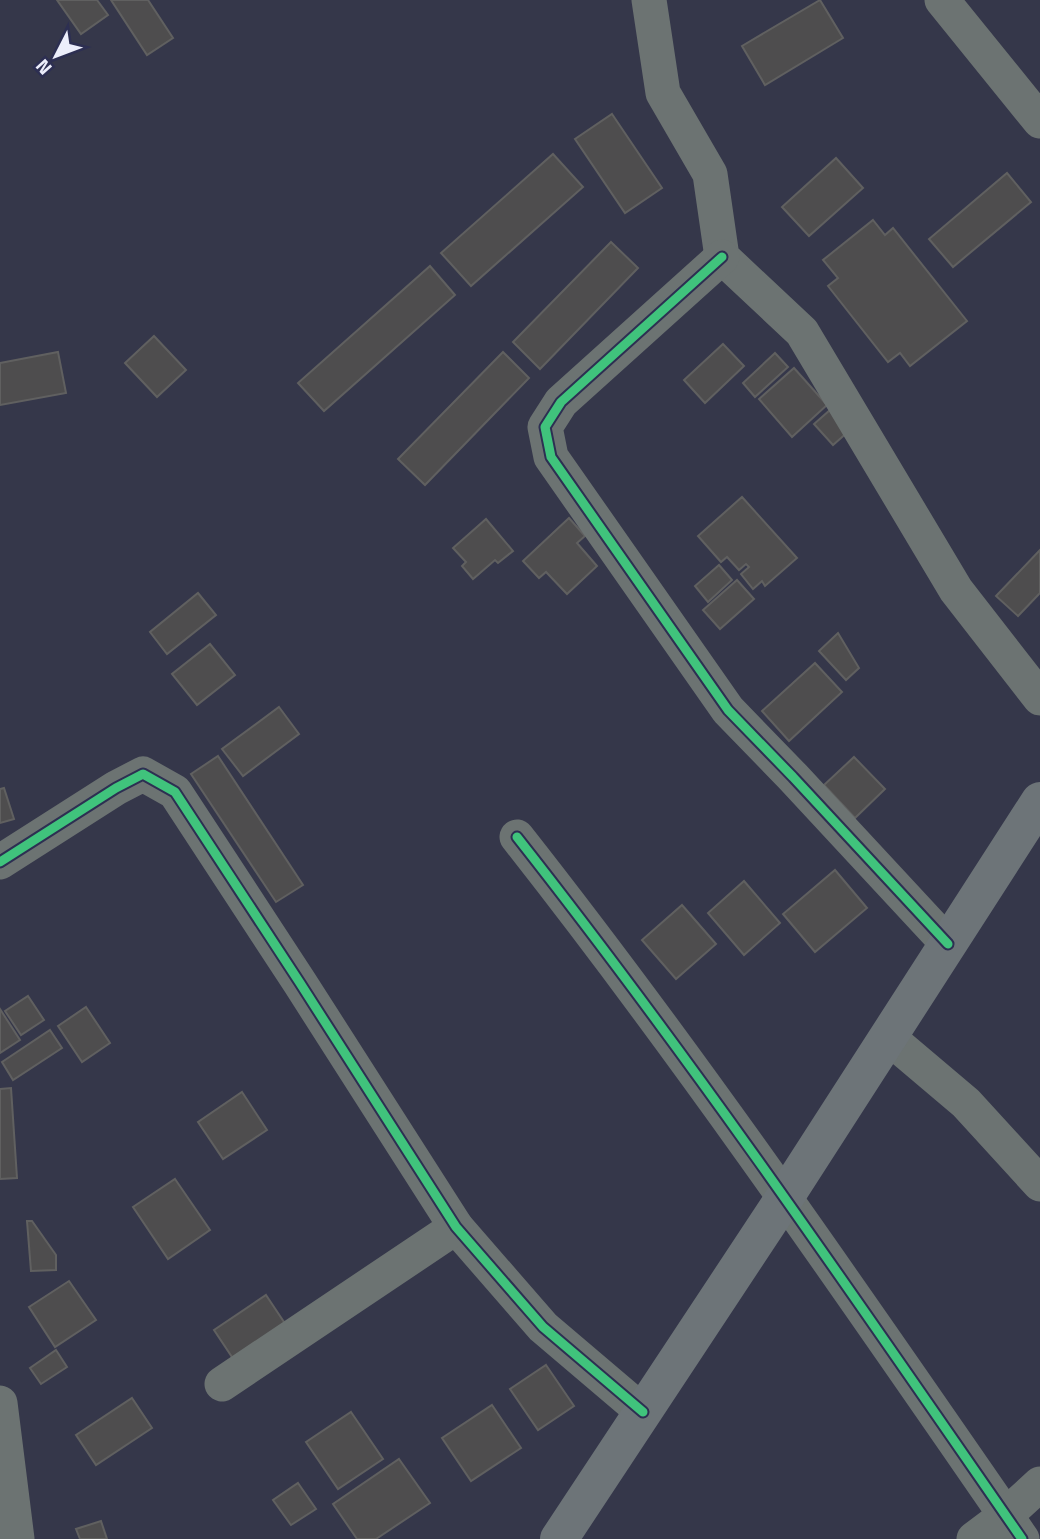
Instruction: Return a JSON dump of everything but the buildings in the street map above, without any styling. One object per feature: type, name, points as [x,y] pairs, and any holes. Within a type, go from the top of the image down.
[{"type":"main road","points":[[559,1539],[785,1197],[1040,802]]},
{"type":"street","points":[[649,0],[663,93],[710,174],[722,257],[802,332],[956,590],[1040,698]]},
{"type":"street","points":[[942,0],[1040,121]]},
{"type":"street","points":[[722,257],[562,402],[545,427],[551,457],[728,710],[948,944]]},
{"type":"street","points":[[0,862],[116,788],[143,774],[174,792],[456,1227],[543,1327],[643,1412]]},
{"type":"street","points":[[517,837],[597,939],[785,1197],[1014,1527]]},
{"type":"street","points":[[888,1037],[966,1104],[1040,1184]]},
{"type":"street","points":[[222,1384],[456,1227]]},
{"type":"street","points":[[0,1404],[17,1539]]},
{"type":"street","points":[[974,1539],[1014,1527],[1040,1484]]},
{"type":"cycle path","points":[[722,257],[561,402],[545,427],[551,457],[728,710],[948,944]]},
{"type":"cycle path","points":[[0,862],[116,788],[143,774],[175,792],[456,1227],[543,1327],[643,1412]]},
{"type":"cycle path","points":[[517,837],[712,1096],[1022,1539]]}]
